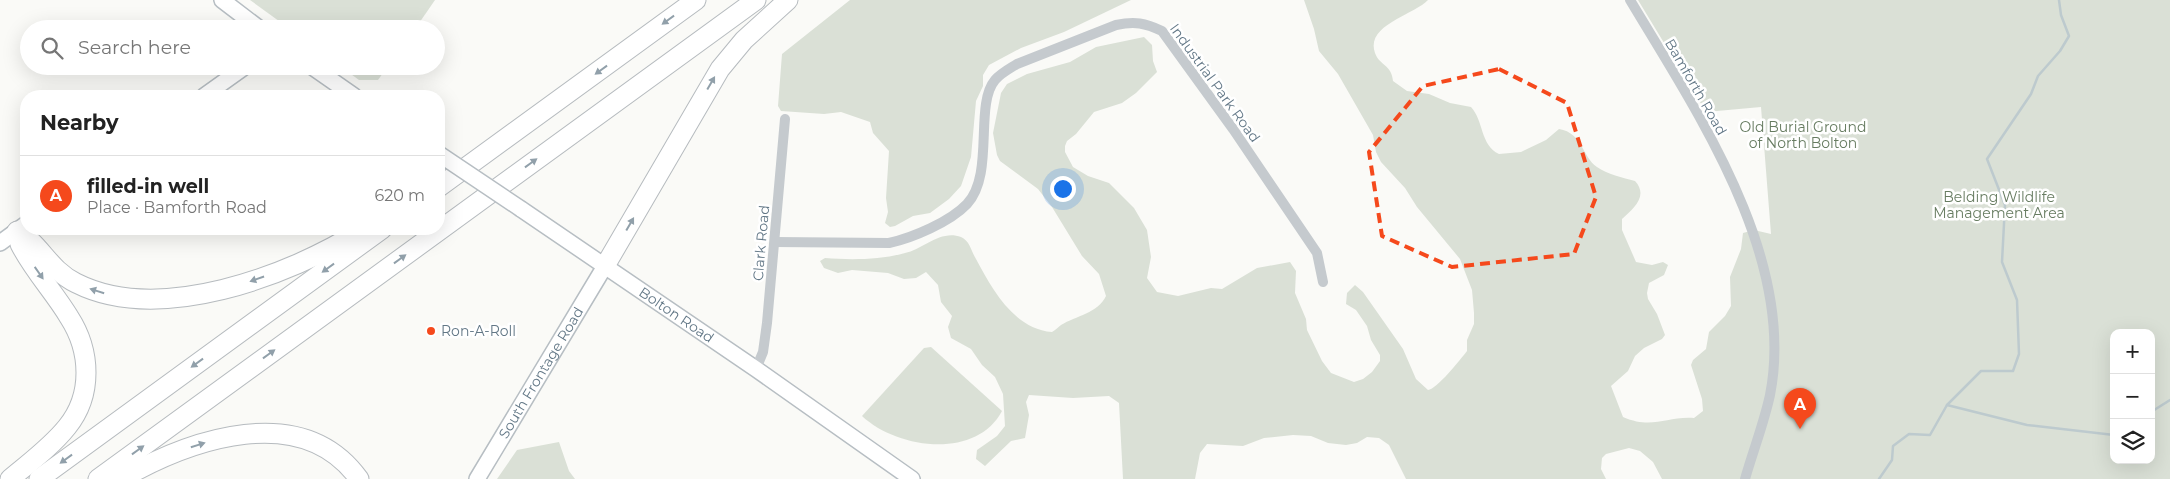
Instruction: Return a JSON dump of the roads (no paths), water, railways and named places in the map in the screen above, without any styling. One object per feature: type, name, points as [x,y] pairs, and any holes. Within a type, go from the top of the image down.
[{"type":"highway","points":[[445,183],[696,0]]},
{"type":"highway","points":[[445,226],[756,0]]},
{"type":"highway","points":[[605,266],[722,65],[744,40],[788,0]]},
{"type":"highway","points":[[10,479],[55,439],[71,421],[81,401],[86,368],[83,345],[76,328],[23,250],[22,235]]},
{"type":"highway","points":[[26,235],[56,270],[74,282],[109,294],[154,298],[202,293],[250,281],[312,256],[352,235]]},
{"type":"highway","points":[[39,479],[374,235]]},
{"type":"highway","points":[[98,479],[433,235]]},
{"type":"highway","points":[[121,479],[153,462],[195,446],[227,438],[266,434],[292,435],[318,442],[338,455],[360,479]]},
{"type":"main road","points":[[222,0],[248,20]]},
{"type":"main road","points":[[212,90],[233,75]]},
{"type":"main road","points":[[324,75],[345,90]]},
{"type":"main road","name":"Bolton Road","points":[[445,158],[605,266],[912,479]]},
{"type":"main road","points":[[0,243],[20,228]]},
{"type":"main road","name":"South Frontage Road","points":[[478,479],[605,266]]},
{"type":"street","name":"Bamforth Road","points":[[1630,0],[1672,71],[1742,201],[1771,296],[1774,349],[1770,395],[1745,479]]},
{"type":"street","name":"Industrial Park Road","points":[[775,242],[889,243],[907,239],[954,214],[967,204],[976,190],[980,174],[988,96],[994,81],[1017,64],[1116,25],[1132,22],[1147,23],[1162,31],[1233,130],[1317,253],[1323,282]]},
{"type":"street","name":"Clark Road","points":[[756,370],[763,352],[766,333],[785,119]]},
{"type":"waterway","points":[[1879,479],[1892,460],[1893,446],[1909,434],[1930,435],[1947,405],[1981,371],[2013,371],[2019,354],[2017,300],[2002,262],[2005,205],[1987,159],[2031,94],[2038,76],[2060,51],[2069,36],[2061,15],[2059,0]]},
{"type":"waterway","points":[[2155,409],[2170,400]]},
{"type":"waterway","points":[[1947,405],[2027,425],[2110,435]]},
{"type":"place","name":"Ron-A-Roll","points":[[431,331]]},
{"type":"place","name":"filled-in well","points":[[1800,429]]},
{"type":"park label","name":"Old Burial Ground of North Bolton","points":[[1803,136]]},
{"type":"park label","name":"Belding Wildlife Management Area","points":[[1999,206]]}]
